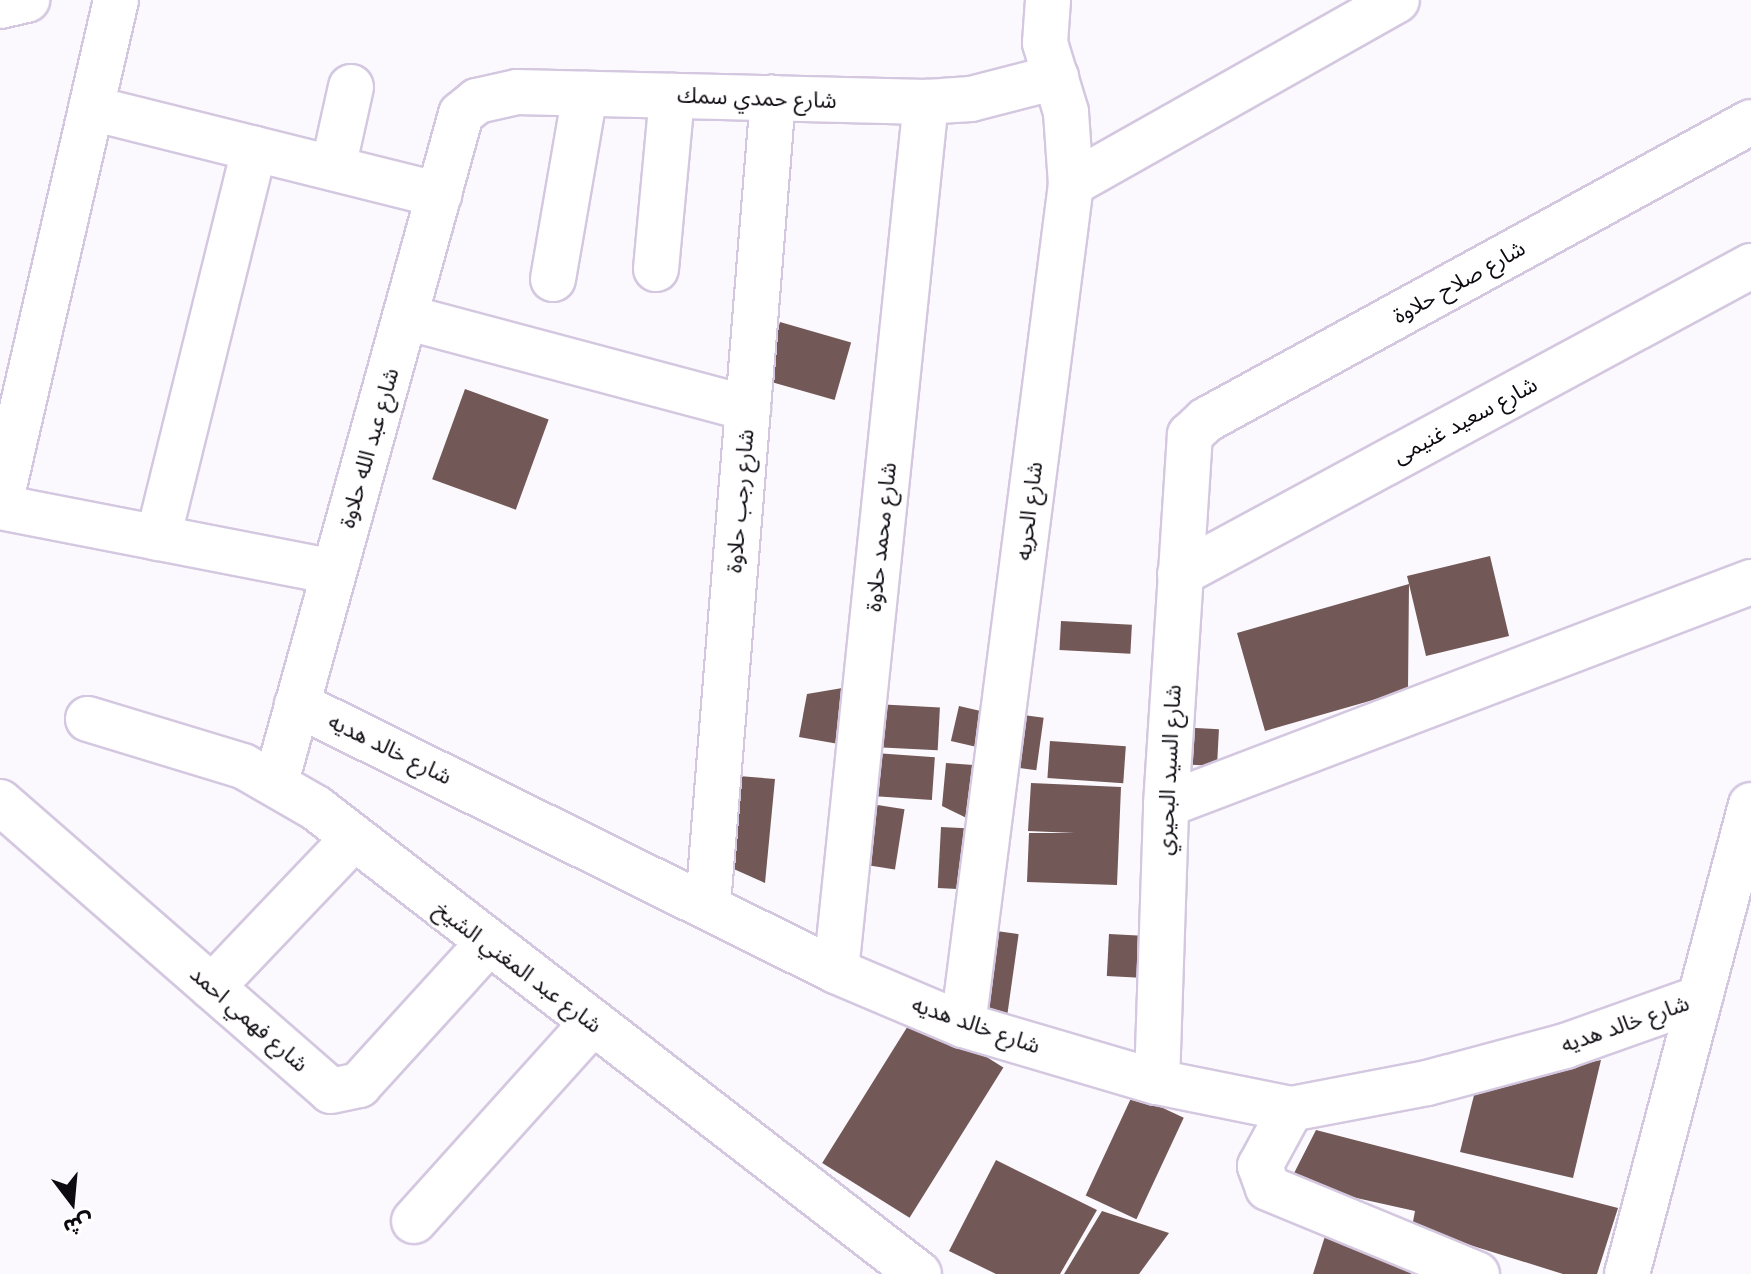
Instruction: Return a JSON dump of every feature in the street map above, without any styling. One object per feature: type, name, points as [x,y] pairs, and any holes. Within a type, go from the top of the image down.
[{"type":"street","points":[[116,0],[0,505],[334,572]]},
{"type":"street","name":"شارع الحريه","points":[[963,1025],[1071,184],[1068,124],[1045,43],[1048,0]]},
{"type":"street","points":[[1071,184],[1397,0]]},
{"type":"street","name":"شارع حمدي سمك","points":[[461,114],[496,93],[926,102],[971,99],[1056,77]]},
{"type":"street","points":[[333,168],[351,87]]},
{"type":"street","points":[[553,279],[585,94]]},
{"type":"street","points":[[656,269],[672,96]]},
{"type":"street","name":"شارع رجب حلاوة","points":[[708,904],[773,98]]},
{"type":"street","name":"شارع محمد حلاوة","points":[[836,971],[926,102]]},
{"type":"street","points":[[91,108],[439,195]]},
{"type":"street","name":"شارع عبد الله حلاوة","points":[[276,782],[461,114]]},
{"type":"street","name":"شارع صلاح حلاوة","points":[[1185,457],[1190,435],[1206,420],[1751,122]]},
{"type":"street","points":[[158,538],[254,149]]},
{"type":"street","name":"شارع سعيد غنيمى","points":[[1180,574],[1751,266]]},
{"type":"street","points":[[405,317],[748,408]]},
{"type":"street","name":"شارع السيد البحيري","points":[[1157,1082],[1166,805],[1185,457]]},
{"type":"street","points":[[1166,805],[1751,582]]},
{"type":"street","name":"شارع خالد هديه","points":[[297,704],[708,904],[836,971],[963,1025],[1157,1082],[1291,1109],[1427,1083],[1565,1046],[1700,998]]},
{"type":"street","name":"شارع عبد المغني الشيخ","points":[[88,719],[210,753],[276,782],[919,1274]]},
{"type":"street","name":"شارع فهمي احمد","points":[[0,802],[331,1091],[341,1092],[359,1085],[488,943]]},
{"type":"street","points":[[1627,1274],[1751,805]]},
{"type":"street","points":[[212,987],[352,840]]},
{"type":"street","points":[[414,1221],[592,1023]]},
{"type":"street","points":[[1291,1109],[1260,1166],[1268,1188],[1477,1274]]},
{"type":"building","points":[[780,322],[851,342],[835,400],[763,380]]},
{"type":"building","points":[[465,389],[549,419],[516,510],[432,479]]},
{"type":"building","points":[[1490,556],[1509,636],[1426,656],[1407,576]]},
{"type":"building","points":[[1409,584],[1408,690],[1265,731],[1237,633]]},
{"type":"building","points":[[1061,621],[1132,625],[1130,654],[1059,650]]},
{"type":"building","points":[[860,685],[850,746],[799,737],[807,694]]},
{"type":"building","points":[[875,704],[940,707],[938,750],[873,747]]},
{"type":"building","points":[[959,706],[999,715],[991,750],[951,741]]},
{"type":"building","points":[[1009,713],[1044,718],[1036,770],[1002,765]]},
{"type":"building","points":[[1178,727],[1219,729],[1217,766],[1176,764]]},
{"type":"building","points":[[1050,741],[1126,746],[1123,783],[1047,778]]},
{"type":"building","points":[[875,753],[935,757],[932,800],[872,796]]},
{"type":"building","points":[[946,763],[987,766],[981,825],[942,806]]},
{"type":"building","points":[[726,775],[775,779],[765,883],[718,862]]},
{"type":"building","points":[[1031,783],[1121,787],[1117,885],[1027,882],[1029,833],[1075,833],[1028,831]]},
{"type":"building","points":[[865,803],[905,809],[895,870],[855,863]]},
{"type":"building","points":[[941,827],[976,829],[973,890],[938,888]]},
{"type":"building","points":[[982,929],[1019,934],[1007,1015],[971,1010]]},
{"type":"building","points":[[1109,934],[1180,938],[1178,980],[1107,976]]},
{"type":"building","points":[[916,1013],[1003,1068],[910,1218],[822,1163]]},
{"type":"building","points":[[1601,1060],[1573,1178],[1460,1152],[1476,1087]]},
{"type":"building","points":[[1133,1094],[1184,1118],[1136,1219],[1086,1196]]},
{"type":"building","points":[[1316,1130],[1618,1208],[1597,1274],[1563,1274],[1412,1227],[1415,1211],[1289,1183]]},
{"type":"building","points":[[996,1160],[1097,1210],[1060,1274],[996,1274],[949,1251]]},
{"type":"building","points":[[1102,1211],[1169,1233],[1139,1274],[1064,1274]]},
{"type":"building","points":[[1326,1233],[1415,1261],[1411,1274],[1313,1274]]}]
